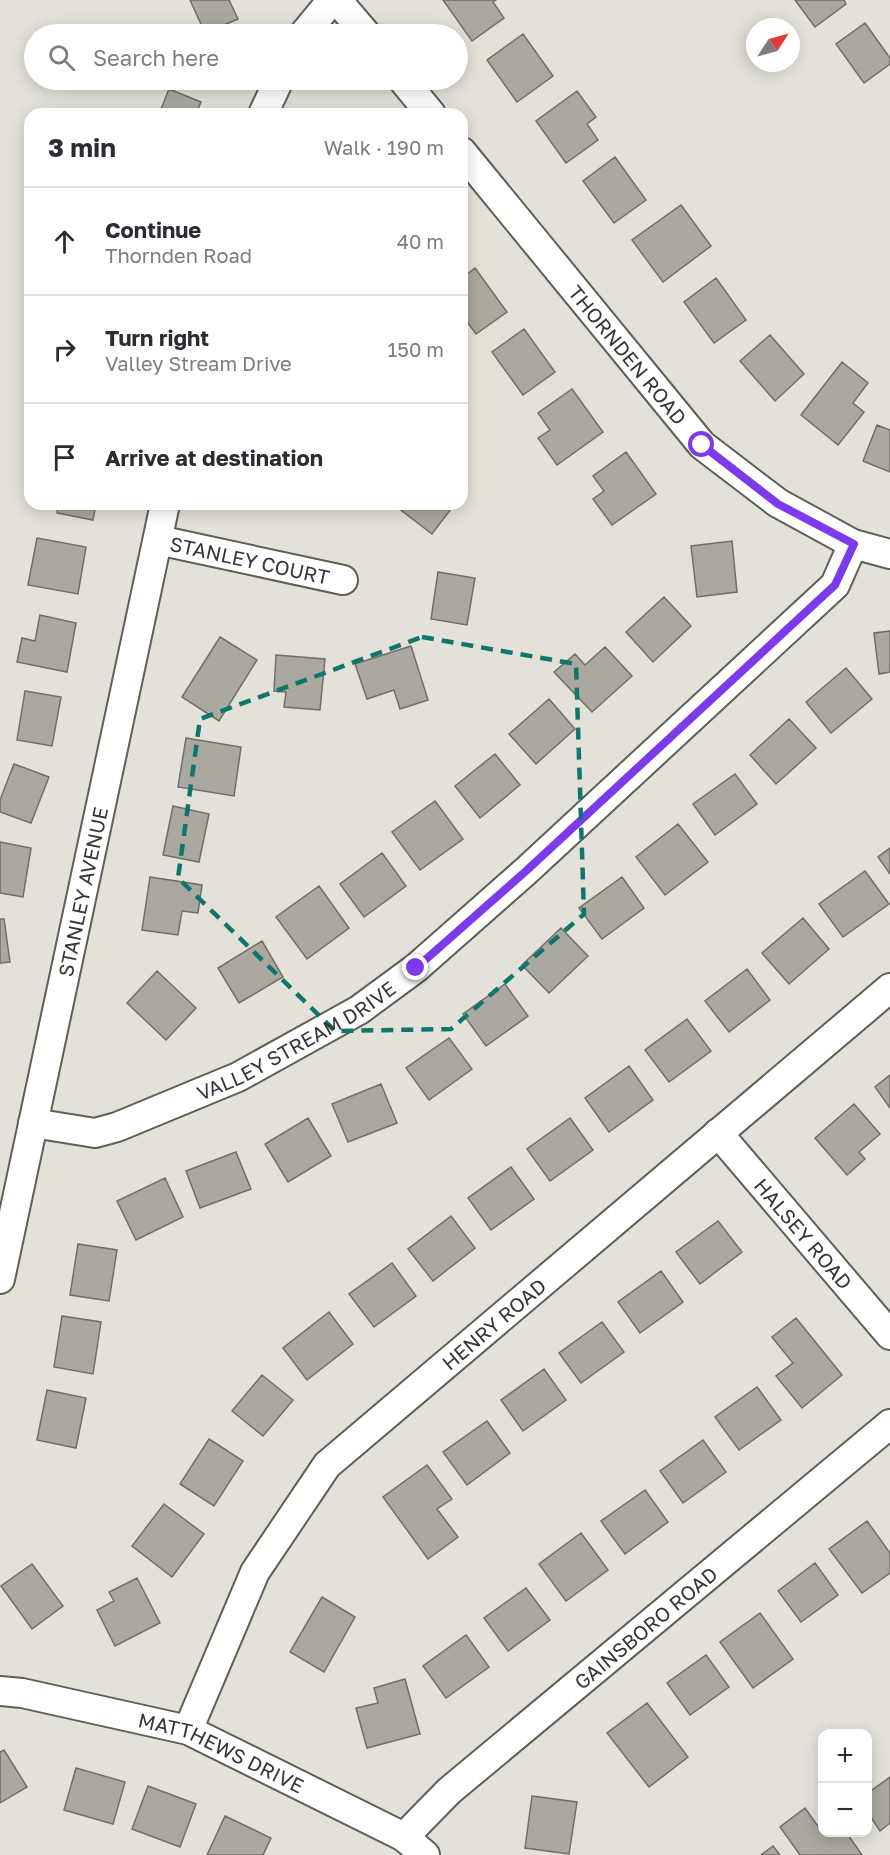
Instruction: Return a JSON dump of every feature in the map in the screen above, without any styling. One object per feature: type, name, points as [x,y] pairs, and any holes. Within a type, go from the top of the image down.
[{"type":"street","points":[[312,24],[332,0]]},
{"type":"street","points":[[337,0],[357,24]]},
{"type":"street","points":[[266,108],[274,90]]},
{"type":"street","points":[[411,90],[426,108]]},
{"type":"street","name":"THORNDEN ROAD","points":[[468,159],[702,445],[778,504],[854,544],[890,554]]},
{"type":"street","name":"STANLEY AVENUE","points":[[0,1278],[164,510]]},
{"type":"street","name":"STANLEY COURT","points":[[158,540],[343,580]]},
{"type":"street","name":"VALLEY STREAM DRIVE","points":[[33,1124],[94,1133],[117,1127],[238,1077],[359,1010],[416,968],[518,879],[835,585],[854,544]]},
{"type":"street","name":"HENRY ROAD","points":[[188,1730],[255,1572],[327,1465],[890,988]]},
{"type":"street","name":"HALSEY ROAD","points":[[718,1133],[890,1335]]},
{"type":"street","name":"GAINSBORO ROAD","points":[[414,1846],[449,1791],[890,1424]]},
{"type":"street","name":"MATTHEWS DRIVE","points":[[0,1691],[188,1730],[414,1846]]},
{"type":"highlighted area","points":[[422,637],[576,664],[584,914],[451,1029],[335,1031],[178,878],[200,719]]},
{"type":"building","points":[[190,0],[229,0],[238,19],[226,24],[201,24]]},
{"type":"building","points":[[443,0],[496,0],[493,2],[504,18],[472,41],[468,35],[468,24],[460,24]]},
{"type":"building","points":[[795,0],[844,0],[846,4],[815,27]]},
{"type":"building","points":[[865,23],[890,58],[890,64],[864,83],[836,44]]},
{"type":"building","points":[[523,34],[553,76],[517,102],[487,60]]},
{"type":"building","points":[[169,90],[201,102],[198,108],[161,108]]},
{"type":"building","points":[[577,91],[596,117],[587,124],[598,140],[566,163],[536,121]]},
{"type":"building","points":[[615,157],[646,200],[614,223],[583,181]]},
{"type":"building","points":[[681,205],[711,246],[663,282],[632,240]]},
{"type":"building","points":[[475,268],[507,312],[476,334],[468,323],[468,273]]},
{"type":"building","points":[[716,278],[746,320],[714,343],[684,302]]},
{"type":"building","points":[[524,329],[555,372],[523,395],[492,352]]},
{"type":"building","points":[[770,335],[804,374],[775,401],[740,361]]},
{"type":"building","points":[[842,362],[868,383],[853,403],[864,412],[838,445],[801,415]]},
{"type":"building","points":[[572,389],[603,432],[557,465],[538,438],[550,430],[538,413]]},
{"type":"building","points":[[877,425],[890,430],[890,472],[863,461]]},
{"type":"building","points":[[626,452],[656,494],[612,525],[593,499],[604,491],[593,476]]},
{"type":"building","points":[[57,510],[95,510],[93,520],[57,513]]},
{"type":"building","points":[[401,510],[450,510],[432,534]]},
{"type":"building","points":[[37,538],[86,547],[78,594],[28,585]]},
{"type":"building","points":[[732,541],[737,592],[697,597],[691,546]]},
{"type":"building","points":[[438,572],[475,578],[467,625],[431,619]]},
{"type":"building","points":[[664,597],[691,626],[653,662],[626,632]]},
{"type":"building","points":[[40,615],[76,623],[67,672],[17,662],[22,638],[35,641]]},
{"type":"building","points":[[890,631],[890,672],[879,674],[874,633]]},
{"type":"building","points":[[220,637],[257,660],[219,721],[182,697]]},
{"type":"building","points":[[411,646],[428,700],[400,709],[394,690],[367,699],[355,664]]},
{"type":"building","points":[[605,647],[632,676],[592,712],[554,672],[575,654],[585,665]]},
{"type":"building","points":[[276,655],[325,659],[320,710],[284,707],[286,692],[274,691]]},
{"type":"building","points":[[846,668],[872,699],[831,733],[806,702]]},
{"type":"building","points":[[25,691],[61,697],[52,746],[17,740]]},
{"type":"building","points":[[549,699],[575,729],[536,764],[509,734]]},
{"type":"building","points":[[789,719],[816,748],[776,784],[750,755]]},
{"type":"building","points":[[186,738],[241,747],[234,796],[178,787]]},
{"type":"building","points":[[495,754],[520,785],[480,818],[455,786]]},
{"type":"building","points":[[14,764],[49,777],[31,823],[0,812],[0,800]]},
{"type":"building","points":[[735,774],[757,804],[715,835],[693,804]]},
{"type":"building","points":[[435,801],[463,839],[420,870],[392,832]]},
{"type":"building","points":[[173,806],[209,814],[199,862],[163,855]]},
{"type":"building","points":[[678,824],[708,862],[665,895],[636,857]]},
{"type":"building","points":[[0,842],[31,848],[23,897],[0,893]]},
{"type":"building","points":[[890,848],[890,874],[878,857]]},
{"type":"building","points":[[382,853],[406,886],[364,917],[340,884]]},
{"type":"building","points":[[865,871],[889,904],[843,937],[819,904]]},
{"type":"building","points":[[150,877],[202,885],[198,913],[182,911],[178,935],[142,930]]},
{"type":"building","points":[[622,877],[644,908],[602,939],[579,908]]},
{"type":"building","points":[[319,886],[349,928],[307,959],[276,917]]},
{"type":"building","points":[[803,918],[829,949],[789,984],[762,953]]},
{"type":"building","points":[[0,919],[4,919],[10,962],[0,963]]},
{"type":"building","points":[[561,928],[588,956],[549,993],[522,965]]},
{"type":"building","points":[[262,941],[283,977],[239,1003],[218,968]]},
{"type":"building","points":[[747,969],[770,1000],[729,1032],[705,1001]]},
{"type":"building","points":[[157,971],[196,1008],[166,1040],[127,1003]]},
{"type":"building","points":[[505,984],[528,1016],[486,1046],[463,1014]]},
{"type":"building","points":[[687,1019],[711,1051],[669,1082],[645,1050]]},
{"type":"building","points":[[449,1038],[472,1069],[429,1100],[406,1068]]},
{"type":"building","points":[[629,1066],[653,1100],[609,1132],[585,1098]]},
{"type":"building","points":[[890,1075],[890,1108],[875,1087]]},
{"type":"building","points":[[381,1084],[397,1123],[348,1142],[332,1104]]},
{"type":"building","points":[[854,1104],[880,1134],[859,1152],[865,1159],[847,1175],[815,1138]]},
{"type":"building","points":[[308,1118],[331,1156],[288,1182],[265,1144]]},
{"type":"building","points":[[570,1118],[593,1150],[550,1181],[527,1149]]},
{"type":"building","points":[[236,1152],[251,1189],[200,1208],[186,1171]]},
{"type":"building","points":[[511,1167],[534,1199],[491,1230],[468,1198]]},
{"type":"building","points":[[165,1178],[183,1217],[136,1240],[117,1201]]},
{"type":"building","points":[[451,1216],[475,1248],[433,1281],[408,1249]]},
{"type":"building","points":[[718,1221],[742,1252],[700,1284],[676,1252]]},
{"type":"building","points":[[78,1244],[117,1250],[109,1301],[70,1295]]},
{"type":"building","points":[[392,1263],[416,1296],[374,1327],[349,1294]]},
{"type":"building","points":[[661,1271],[683,1302],[640,1333],[618,1302]]},
{"type":"building","points":[[329,1312],[353,1344],[307,1380],[283,1348]]},
{"type":"building","points":[[62,1316],[101,1322],[93,1374],[54,1367]]},
{"type":"building","points":[[796,1318],[842,1375],[802,1408],[776,1376],[793,1363],[772,1337]]},
{"type":"building","points":[[602,1322],[624,1352],[581,1383],[559,1353]]},
{"type":"building","points":[[544,1369],[566,1400],[523,1431],[501,1400]]},
{"type":"building","points":[[262,1375],[293,1400],[263,1436],[232,1411]]},
{"type":"building","points":[[757,1387],[781,1420],[739,1450],[715,1417]]},
{"type":"building","points":[[47,1390],[86,1398],[76,1448],[37,1440]]},
{"type":"building","points":[[487,1421],[510,1453],[467,1485],[443,1452]]},
{"type":"building","points":[[209,1439],[243,1461],[214,1506],[180,1484]]},
{"type":"building","points":[[703,1440],[726,1472],[683,1503],[660,1471]]},
{"type":"building","points":[[427,1465],[452,1499],[437,1509],[458,1537],[428,1559],[383,1497]]},
{"type":"building","points":[[645,1490],[668,1522],[625,1554],[601,1521]]},
{"type":"building","points":[[164,1504],[204,1534],[172,1577],[132,1546]]},
{"type":"building","points":[[867,1521],[890,1553],[890,1573],[862,1593],[829,1549]]},
{"type":"building","points":[[581,1533],[608,1570],[566,1601],[539,1564]]},
{"type":"building","points":[[815,1563],[838,1595],[801,1622],[778,1591]]},
{"type":"building","points":[[32,1564],[63,1606],[32,1629],[1,1586]]},
{"type":"building","points":[[137,1578],[160,1623],[115,1646],[97,1610],[114,1601],[109,1592]]},
{"type":"building","points":[[526,1588],[550,1620],[508,1651],[484,1618]]},
{"type":"building","points":[[322,1597],[355,1617],[324,1672],[290,1652]]},
{"type":"building","points":[[760,1613],[793,1659],[753,1688],[720,1642]]},
{"type":"building","points":[[466,1635],[489,1667],[446,1698],[423,1666]]},
{"type":"building","points":[[706,1655],[729,1687],[690,1715],[667,1683]]},
{"type":"building","points":[[405,1679],[420,1734],[367,1748],[356,1708],[378,1703],[374,1688]]},
{"type":"building","points":[[647,1703],[688,1757],[649,1787],[607,1733]]},
{"type":"building","points":[[4,1750],[27,1787],[0,1803],[0,1752]]},
{"type":"building","points":[[76,1768],[125,1782],[113,1824],[64,1810]]},
{"type":"building","points":[[890,1777],[890,1823],[880,1831],[872,1819],[872,1790]]},
{"type":"building","points":[[148,1786],[196,1804],[180,1847],[132,1829]]},
{"type":"building","points":[[532,1796],[577,1802],[569,1854],[525,1848]]},
{"type":"building","points":[[805,1808],[818,1826],[818,1837],[849,1837],[862,1855],[800,1855],[780,1827]]},
{"type":"building","points":[[225,1816],[271,1838],[263,1855],[207,1855]]},
{"type":"building","points":[[773,1846],[780,1855],[761,1855]]},
{"type":"route","points":[[416,968],[526,871],[835,585],[854,544],[778,504],[702,445]]}]
